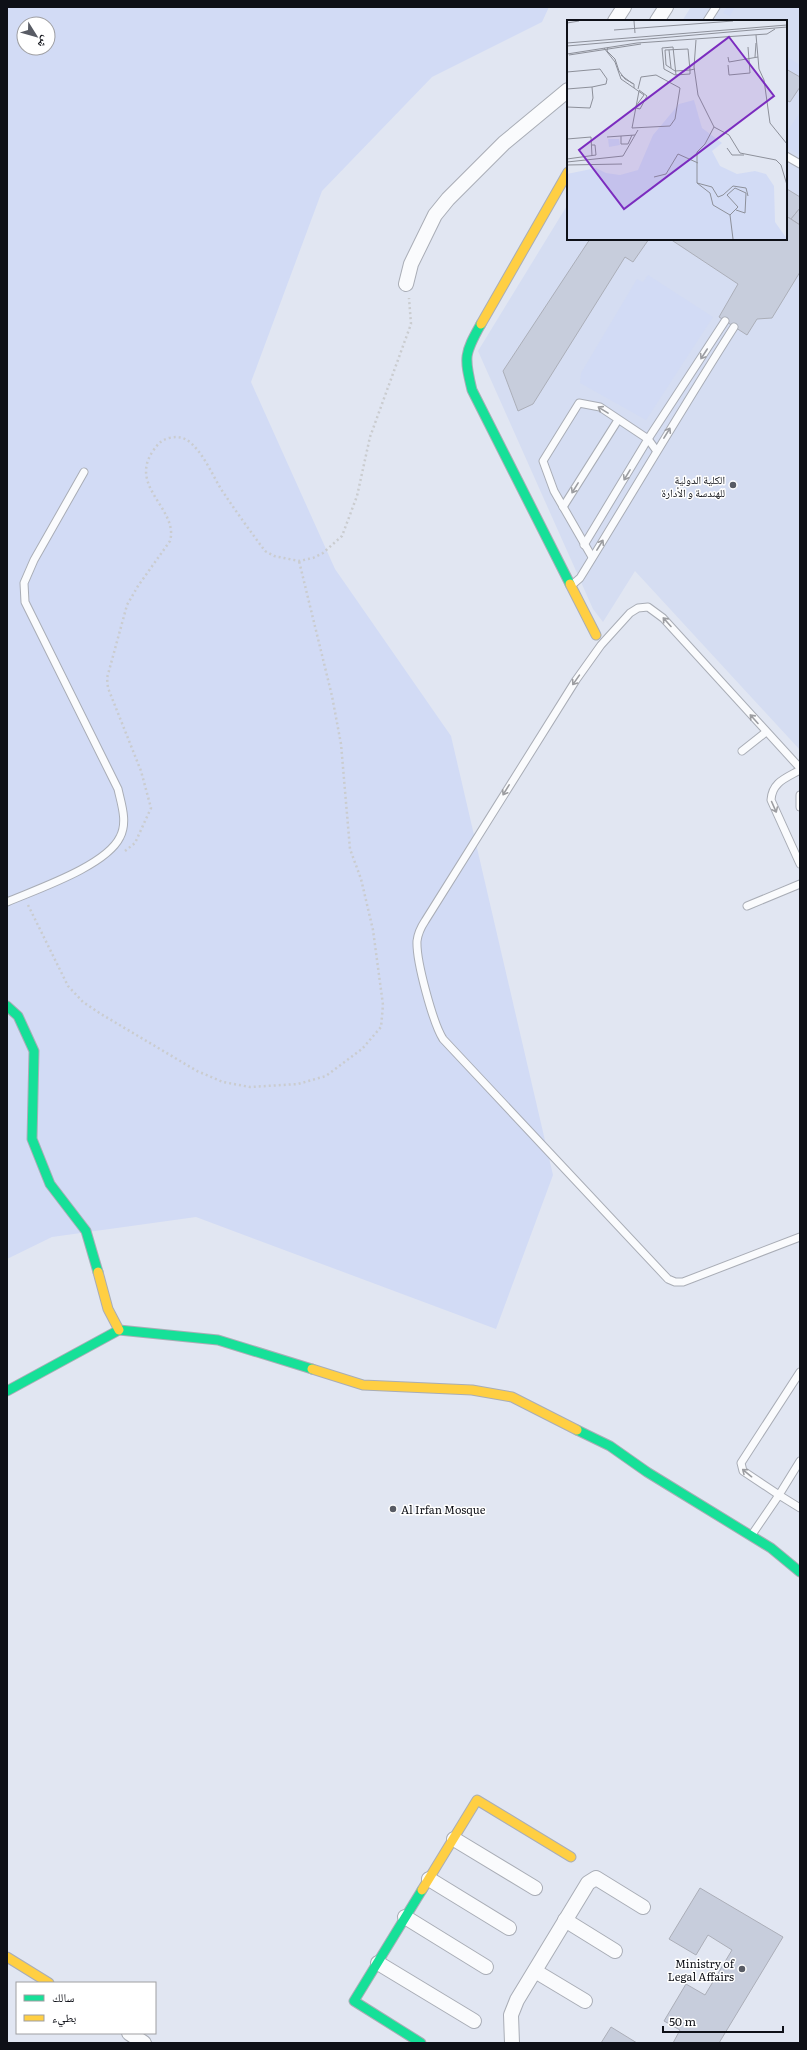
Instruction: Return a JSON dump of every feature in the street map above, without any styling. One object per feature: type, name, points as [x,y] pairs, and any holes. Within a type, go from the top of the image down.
[{"type":"street","points":[[616,20],[624,7]]},
{"type":"street","points":[[658,20],[666,7]]},
{"type":"street","points":[[406,284],[411,264],[435,215],[448,199],[504,143],[567,91]]},
{"type":"street","points":[[567,174],[468,346],[466,365],[472,390],[596,635]]},
{"type":"street","points":[[7,1006],[18,1016],[34,1051],[32,1140],[50,1184],[86,1231],[108,1309],[119,1330]]},
{"type":"street","points":[[7,1391],[119,1330],[218,1340],[363,1385],[472,1390],[512,1397],[610,1446],[647,1472],[771,1548],[800,1572]]},
{"type":"street","points":[[421,2043],[354,2001],[477,1800],[571,1857]]},
{"type":"street","points":[[454,1839],[535,1888]]},
{"type":"street","points":[[512,2043],[511,2015],[517,2000],[588,1882],[596,1878],[643,1907]]},
{"type":"street","points":[[429,1879],[509,1928]]},
{"type":"street","points":[[406,1917],[486,1967]]},
{"type":"street","points":[[565,1920],[615,1951]]},
{"type":"street","points":[[7,1957],[47,1982]]},
{"type":"street","points":[[378,1963],[474,2021]]},
{"type":"street","points":[[535,1971],[585,2001]]},
{"type":"street","points":[[130,2034],[144,2043]]},
{"type":"lane","points":[[708,20],[716,7]]},
{"type":"lane","points":[[787,157],[800,164]]},
{"type":"lane","points":[[584,545],[648,439],[725,321]]},
{"type":"lane","points":[[571,585],[580,578],[656,450],[734,327]]},
{"type":"lane","points":[[592,557],[554,491],[543,462],[580,403],[600,407],[648,439],[656,450]]},
{"type":"lane","points":[[563,507],[618,420]]},
{"type":"lane","points":[[7,902],[75,873],[107,854],[121,837],[124,816],[118,789],[25,602],[24,583],[34,560],[84,472]]},
{"type":"lane","points":[[800,864],[771,800],[772,791],[776,784],[800,769],[656,611],[648,607],[638,608],[630,614],[601,645],[557,708],[420,929],[417,949],[434,1022],[450,1047],[668,1279],[675,1282],[683,1282],[800,1237]]},
{"type":"lane","points":[[596,635],[601,645]]},
{"type":"lane","points":[[742,751],[766,732]]},
{"type":"lane","points":[[800,795],[800,807]]},
{"type":"lane","points":[[747,906],[800,884]]},
{"type":"lane","points":[[800,1372],[741,1463],[743,1471],[800,1508]]},
{"type":"lane","points":[[751,1536],[800,1461]]},
{"type":"path","points":[[107,854],[125,851],[135,844],[151,808],[142,771],[111,698],[107,678],[127,605],[138,586],[170,541],[172,533],[169,523],[145,477],[146,467],[151,454],[159,443],[167,438],[178,436],[187,440],[197,448],[222,489],[265,551],[274,556],[299,561],[313,558],[323,553],[342,536],[349,520],[357,496],[370,437],[411,324],[406,284]]},
{"type":"path","points":[[23,895],[68,986],[83,1002],[100,1014],[197,1070],[223,1082],[250,1087],[298,1084],[326,1076],[362,1048],[381,1026],[383,1005],[373,930],[361,878],[350,849],[341,744],[332,696],[299,561]]},
{"type":"shaded area","points":[[7,7],[549,7],[542,22],[432,77],[322,191],[251,382],[335,569],[451,736],[553,1175],[496,1329],[196,1217],[52,1237],[7,1259]]},
{"type":"shaded area","points":[[691,7],[800,7],[800,750],[635,571],[603,622],[593,609],[478,351],[567,206],[567,240],[787,240],[787,20],[683,20]]},
{"type":"shaded area","points":[[727,7],[735,7],[730,16],[723,13]]},
{"type":"shaded area","points":[[787,57],[800,65],[800,77],[787,70]]},
{"type":"shaded area","points":[[800,112],[800,155],[787,147],[787,132]]},
{"type":"shaded area","points":[[648,275],[713,317],[646,420],[580,383],[581,373],[637,279],[643,282]]},
{"type":"building","points":[[787,70],[800,77],[800,87],[790,102],[787,100]]},
{"type":"building","points":[[787,189],[800,197],[800,208],[791,219],[787,217]]},
{"type":"building","points":[[800,208],[800,225],[791,219]]},
{"type":"building","points":[[787,217],[800,225],[800,272],[772,318],[757,319],[747,335],[719,317],[738,284],[672,240],[787,240]]},
{"type":"building","points":[[589,240],[648,240],[633,262],[625,257],[533,404],[518,411],[503,371]]},
{"type":"building","name":"Ministry of Legal Affairs","points":[[700,1888],[783,1937],[719,2043],[673,2043],[680,2030],[664,2021],[686,1984],[705,1995],[732,1950],[708,1935],[696,1955],[669,1939]]},
{"type":"building","points":[[611,2027],[637,2043],[601,2043]]},
{"type":"traffic: fast","points":[[481,324],[471,342],[467,356],[472,390],[570,584]]},
{"type":"traffic: fast","points":[[7,1006],[18,1016],[34,1051],[32,1139],[50,1184],[86,1231],[98,1272]]},
{"type":"traffic: fast","points":[[7,1391],[119,1330],[218,1340],[312,1369]]},
{"type":"traffic: fast","points":[[577,1430],[610,1446],[647,1472],[771,1548],[800,1572]]},
{"type":"traffic: fast","points":[[421,2043],[354,2001],[422,1890]]},
{"type":"traffic: slow","points":[[481,324],[567,174]]},
{"type":"traffic: slow","points":[[570,584],[596,635]]},
{"type":"traffic: slow","points":[[98,1272],[108,1309],[119,1330]]},
{"type":"traffic: slow","points":[[312,1369],[363,1385],[472,1390],[512,1397],[577,1430]]},
{"type":"traffic: slow","points":[[422,1890],[477,1800],[571,1857]]},
{"type":"traffic: slow","points":[[7,1957],[47,1982]]},
{"type":"place","name":"الكلية الدولية للهندسة و الأدارة","points":[[733,485]]},
{"type":"place","name":"Al Irfan Mosque","points":[[393,1509]]},
{"type":"place","name":"Ministry of Legal Affairs","points":[[742,1969]]}]
